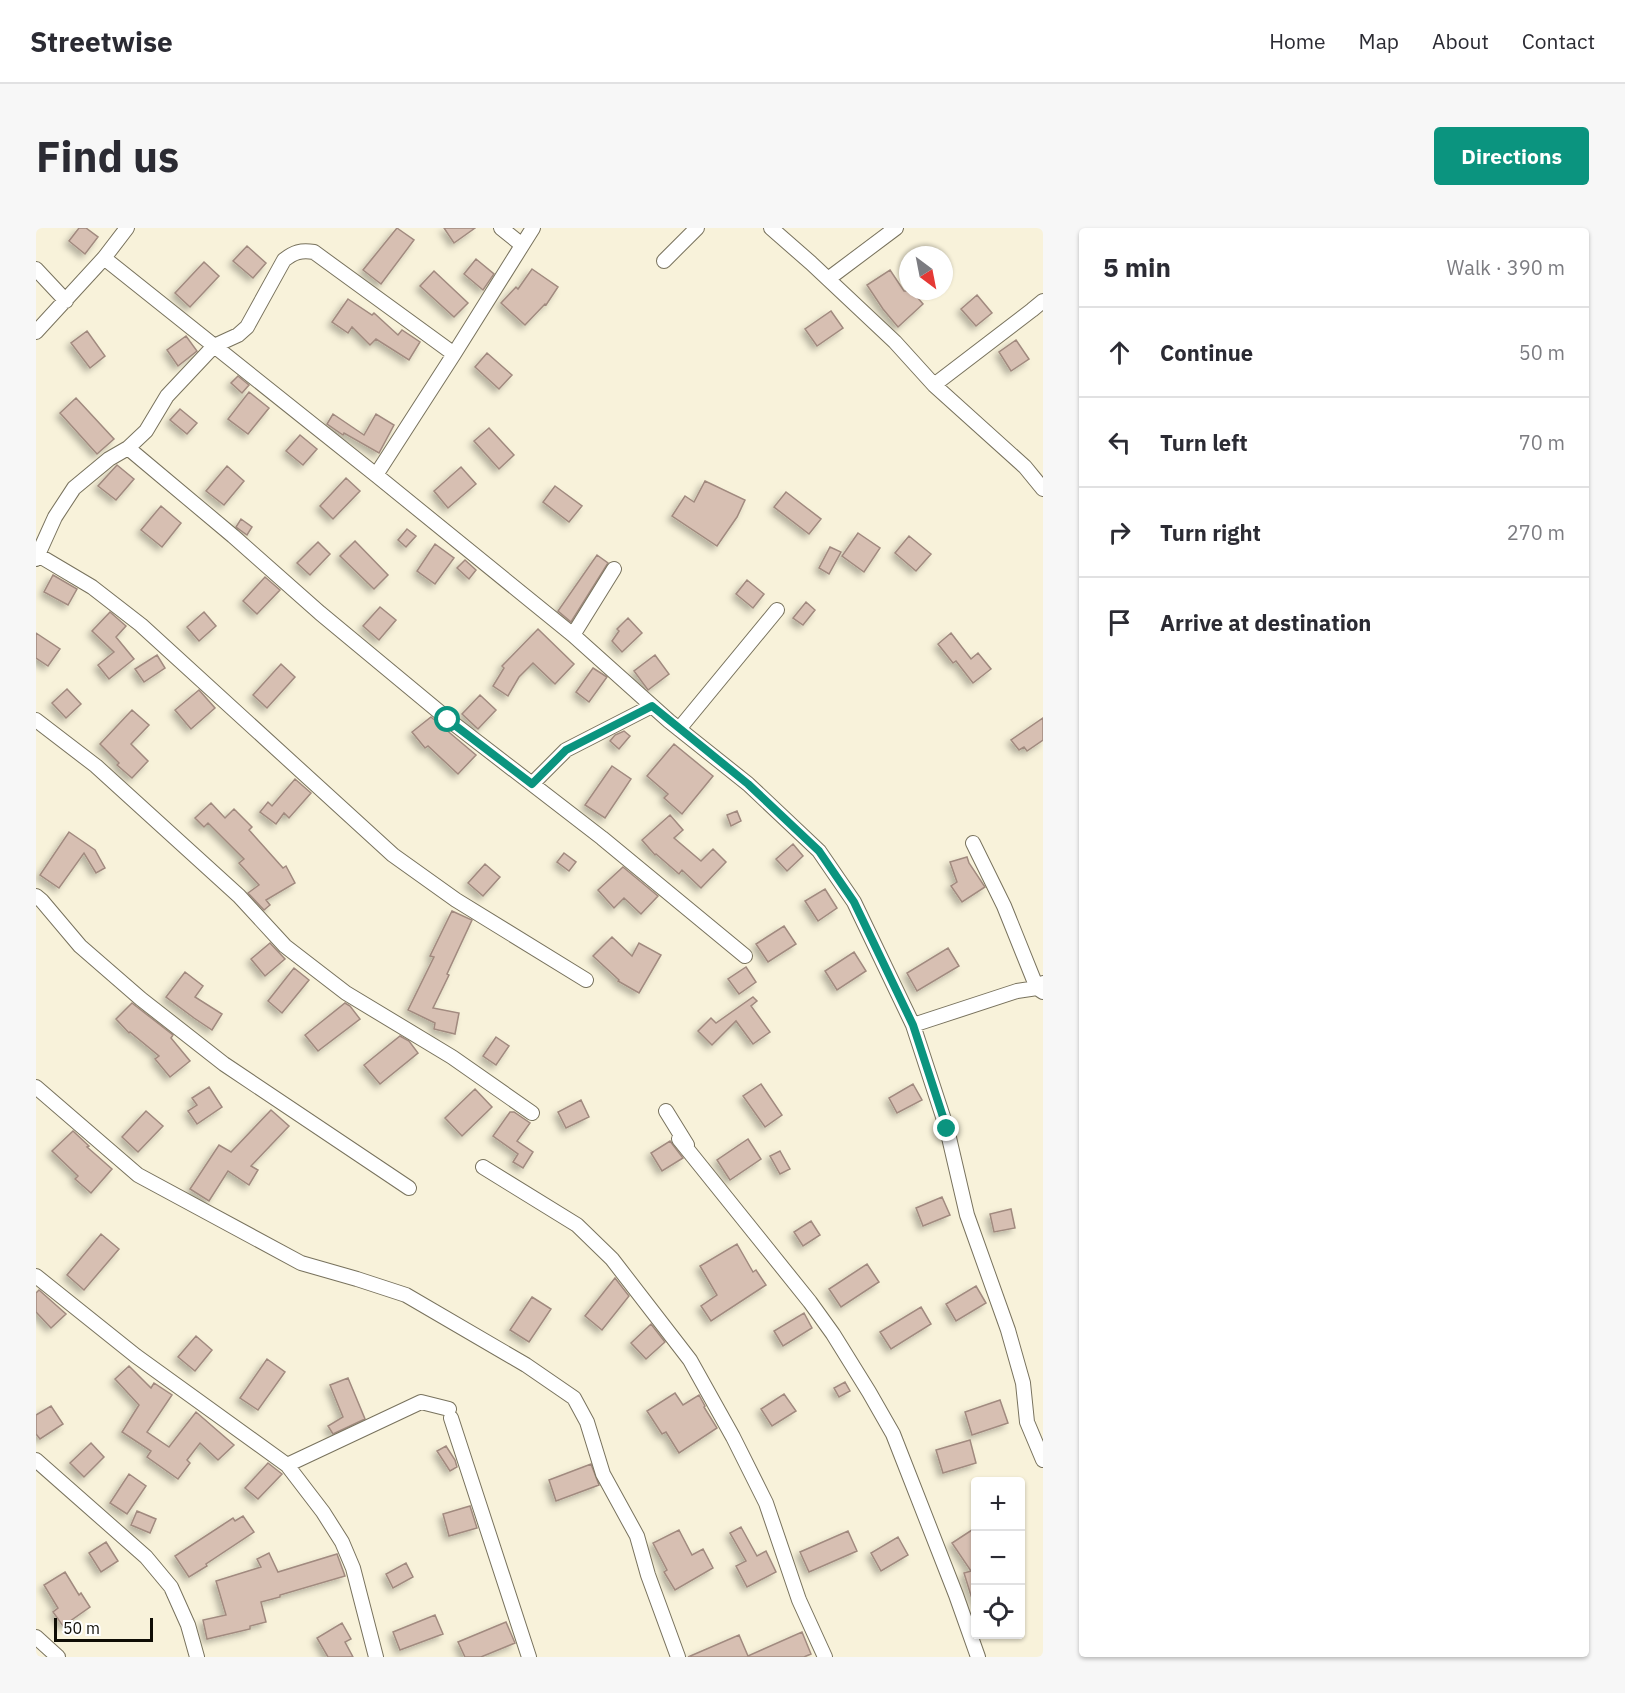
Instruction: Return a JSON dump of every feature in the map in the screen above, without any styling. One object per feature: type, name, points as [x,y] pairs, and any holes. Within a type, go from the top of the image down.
[{"type":"street","points":[[36,332],[104,258],[127,228]]},
{"type":"street","points":[[501,228],[522,245]]},
{"type":"street","points":[[376,474],[533,228]]},
{"type":"street","points":[[664,261],[697,228]]},
{"type":"street","points":[[771,228],[895,342],[934,385],[1025,467],[1043,489]]},
{"type":"street","points":[[828,279],[896,228]]},
{"type":"street","points":[[454,354],[314,252],[303,250],[293,253],[284,260],[247,327],[238,335],[214,345],[167,396],[146,431],[128,448],[109,459],[74,488],[55,517],[37,557],[92,587],[141,625],[393,855],[456,900],[586,980]]},
{"type":"street","points":[[104,258],[376,474],[573,635],[679,729],[748,784],[819,851],[854,902],[913,1025],[947,1129],[967,1215],[1008,1330],[1023,1383],[1027,1422],[1043,1460]]},
{"type":"street","points":[[36,269],[66,301]]},
{"type":"street","points":[[934,385],[1043,301]]},
{"type":"street","points":[[128,448],[421,697],[602,838],[745,956]]},
{"type":"street","points":[[573,635],[614,569]]},
{"type":"street","points":[[679,729],[777,610]]},
{"type":"street","points":[[532,784],[566,750],[652,706]]},
{"type":"street","points":[[36,720],[96,766],[239,896],[285,946],[346,993],[452,1057],[532,1113]]},
{"type":"street","points":[[913,1025],[1017,991],[1041,988],[973,843]]},
{"type":"street","points":[[36,896],[80,946],[141,999],[224,1064],[409,1188]]},
{"type":"street","points":[[36,1087],[138,1175],[301,1263],[357,1278],[406,1295],[526,1365],[574,1398],[587,1422],[603,1474],[637,1536],[648,1575],[678,1657]]},
{"type":"street","points":[[666,1111],[698,1163]]},
{"type":"street","points":[[679,1139],[810,1302],[839,1344],[888,1426],[957,1594],[978,1657]]},
{"type":"street","points":[[483,1167],[577,1225],[612,1259],[690,1360],[733,1437],[766,1503],[799,1600],[825,1657]]},
{"type":"street","points":[[36,1276],[136,1356],[287,1465],[323,1512],[342,1542],[352,1568],[376,1657]]},
{"type":"street","points":[[287,1465],[421,1402],[450,1413],[529,1657]]},
{"type":"street","points":[[36,1460],[146,1557],[171,1587],[188,1625],[197,1657]]},
{"type":"street","points":[[36,1637],[58,1657]]},
{"type":"building","points":[[79,228],[86,228],[98,237],[85,254],[69,241]]},
{"type":"building","points":[[397,228],[414,240],[381,284],[363,270]]},
{"type":"building","points":[[444,228],[475,228],[454,243]]},
{"type":"building","points":[[247,246],[266,263],[253,278],[233,261]]},
{"type":"building","points":[[476,259],[494,274],[483,290],[464,274]]},
{"type":"building","points":[[204,262],[219,276],[190,307],[175,293]]},
{"type":"building","points":[[532,269],[558,287],[546,305],[525,325],[501,303],[516,287],[518,289]]},
{"type":"building","points":[[890,270],[899,284],[899,300],[920,300],[923,304],[898,327],[867,285]]},
{"type":"building","points":[[434,271],[468,303],[454,317],[420,286]]},
{"type":"building","points":[[977,295],[992,313],[976,326],[961,309]]},
{"type":"building","points":[[348,299],[372,315],[374,313],[398,335],[402,330],[420,342],[409,360],[376,339],[370,345],[352,327],[348,333],[332,322]]},
{"type":"building","points":[[831,311],[843,328],[817,346],[805,329]]},
{"type":"building","points":[[87,331],[105,356],[90,368],[71,343]]},
{"type":"building","points":[[186,336],[197,351],[178,366],[167,350]]},
{"type":"building","points":[[1016,340],[1029,359],[1011,371],[999,352]]},
{"type":"building","points":[[487,353],[512,375],[499,389],[475,367]]},
{"type":"building","points":[[238,376],[249,385],[242,393],[231,383]]},
{"type":"building","points":[[249,392],[269,408],[248,434],[228,419]]},
{"type":"building","points":[[76,398],[114,439],[97,454],[60,413]]},
{"type":"building","points":[[180,409],[197,423],[187,434],[170,420]]},
{"type":"building","points":[[333,414],[364,435],[376,414],[394,425],[379,453],[344,433],[343,435],[327,424]]},
{"type":"building","points":[[489,428],[514,455],[499,469],[474,441]]},
{"type":"building","points":[[300,435],[317,449],[303,465],[286,451]]},
{"type":"building","points":[[117,465],[134,479],[116,500],[98,486]]},
{"type":"building","points":[[227,466],[244,481],[224,505],[206,491]]},
{"type":"building","points":[[461,467],[476,484],[448,508],[434,491]]},
{"type":"building","points":[[346,478],[360,491],[333,519],[320,506]]},
{"type":"building","points":[[705,481],[745,500],[737,517],[717,546],[672,516],[685,496],[694,502]]},
{"type":"building","points":[[555,486],[582,506],[569,522],[543,502]]},
{"type":"building","points":[[786,492],[821,519],[809,534],[774,507]]},
{"type":"building","points":[[161,506],[181,523],[162,547],[141,530]]},
{"type":"building","points":[[241,519],[252,527],[247,535],[236,527]]},
{"type":"building","points":[[407,529],[416,536],[406,547],[398,540]]},
{"type":"building","points":[[858,533],[880,548],[864,572],[842,556]]},
{"type":"building","points":[[909,536],[931,554],[916,571],[895,553]]},
{"type":"building","points":[[355,541],[388,575],[374,589],[340,556]]},
{"type":"building","points":[[318,542],[330,554],[310,575],[297,563]]},
{"type":"building","points":[[435,544],[454,558],[435,584],[417,571]]},
{"type":"building","points":[[830,547],[841,552],[829,574],[819,568]]},
{"type":"building","points":[[597,555],[608,563],[571,622],[558,611]]},
{"type":"building","points":[[465,560],[476,570],[469,579],[457,568]]},
{"type":"building","points":[[53,575],[77,589],[68,605],[44,592]]},
{"type":"building","points":[[265,577],[280,590],[257,614],[243,601]]},
{"type":"building","points":[[747,580],[764,594],[753,608],[736,594]]},
{"type":"building","points":[[806,602],[815,610],[803,625],[793,618]]},
{"type":"building","points":[[380,607],[396,620],[379,640],[363,626]]},
{"type":"building","points":[[110,612],[126,626],[116,637],[134,659],[109,679],[98,665],[114,652],[92,631]]},
{"type":"building","points":[[204,612],[216,626],[199,641],[187,627]]},
{"type":"building","points":[[628,618],[642,633],[622,652],[612,641],[619,631],[617,629]]},
{"type":"building","points":[[538,629],[574,664],[555,684],[533,663],[519,677],[508,696],[493,686],[504,668],[502,666]]},
{"type":"building","points":[[36,633],[60,649],[48,666],[36,658]]},
{"type":"building","points":[[951,633],[971,659],[978,653],[991,669],[973,683],[956,661],[953,663],[938,644]]},
{"type":"building","points":[[157,655],[165,668],[144,682],[135,669]]},
{"type":"building","points":[[655,655],[669,674],[648,690],[634,671]]},
{"type":"building","points":[[281,664],[295,677],[267,708],[253,695]]},
{"type":"building","points":[[593,668],[607,677],[589,702],[576,692]]},
{"type":"building","points":[[67,689],[81,704],[66,718],[52,703]]},
{"type":"building","points":[[199,690],[215,708],[191,729],[175,710]]},
{"type":"building","points":[[480,695],[496,710],[478,729],[462,714]]},
{"type":"building","points":[[132,710],[149,725],[131,744],[148,761],[132,778],[117,765],[119,763],[100,744]]},
{"type":"building","points":[[431,717],[476,755],[458,774],[428,746],[425,748],[412,732]]},
{"type":"building","points":[[1043,718],[1043,740],[1027,751],[1024,747],[1019,750],[1011,740]]},
{"type":"building","points":[[624,731],[630,736],[619,749],[610,741],[615,735]]},
{"type":"building","points":[[674,744],[713,776],[682,814],[664,798],[668,794],[647,776]]},
{"type":"building","points":[[612,766],[631,779],[605,818],[585,805]]},
{"type":"building","points":[[295,779],[311,793],[289,818],[284,813],[276,824],[260,812],[268,802],[272,806]]},
{"type":"building","points":[[211,803],[225,818],[234,809],[252,827],[249,830],[283,868],[286,866],[295,883],[266,900],[270,905],[264,910],[248,893],[259,885],[239,863],[244,859],[208,823],[204,827],[195,818]]},
{"type":"building","points":[[737,811],[741,821],[731,826],[727,815]]},
{"type":"building","points":[[670,815],[683,830],[674,838],[701,861],[713,849],[726,862],[701,888],[682,870],[679,874],[655,855],[642,840]]},
{"type":"building","points":[[69,832],[95,850],[105,868],[96,873],[84,853],[59,888],[40,875]]},
{"type":"building","points":[[793,844],[803,856],[787,871],[776,859]]},
{"type":"building","points":[[564,853],[576,862],[569,871],[557,862]]},
{"type":"building","points":[[967,857],[985,887],[962,902],[951,886],[957,882],[950,862]]},
{"type":"building","points":[[485,864],[500,877],[483,896],[468,883]]},
{"type":"building","points":[[623,867],[658,896],[641,914],[624,898],[614,908],[598,890]]},
{"type":"building","points":[[825,889],[837,908],[818,921],[805,901]]},
{"type":"building","points":[[452,911],[472,920],[433,1008],[459,1013],[455,1034],[434,1029],[435,1023],[408,1010],[434,957],[430,956]]},
{"type":"building","points":[[784,926],[796,944],[768,962],[756,944]]},
{"type":"building","points":[[612,937],[632,956],[639,943],[661,955],[639,993],[618,981],[593,956]]},
{"type":"building","points":[[270,943],[285,959],[265,976],[251,959]]},
{"type":"building","points":[[948,948],[959,966],[917,991],[907,973]]},
{"type":"building","points":[[854,952],[866,971],[837,990],[825,971]]},
{"type":"building","points":[[746,967],[756,982],[739,994],[728,979]]},
{"type":"building","points":[[294,968],[309,980],[282,1013],[268,1001]]},
{"type":"building","points":[[185,972],[203,986],[195,997],[222,1014],[212,1030],[166,997]]},
{"type":"building","points":[[753,997],[757,1001],[751,1006],[770,1032],[753,1044],[736,1021],[712,1045],[698,1031],[711,1018],[716,1023]]},
{"type":"building","points":[[132,1003],[173,1035],[171,1038],[190,1061],[170,1077],[155,1059],[159,1056],[129,1033],[116,1019]]},
{"type":"building","points":[[345,1003],[360,1019],[318,1051],[305,1035]]},
{"type":"building","points":[[400,1036],[409,1041],[418,1053],[380,1084],[364,1065]]},
{"type":"building","points":[[496,1037],[509,1046],[496,1065],[483,1056]]},
{"type":"building","points":[[761,1084],[782,1115],[765,1127],[743,1096]]},
{"type":"building","points":[[913,1084],[922,1100],[897,1113],[889,1098]]},
{"type":"building","points":[[209,1087],[222,1107],[197,1124],[188,1111],[197,1105],[192,1098]]},
{"type":"building","points":[[475,1089],[492,1107],[462,1136],[445,1118]]},
{"type":"building","points":[[581,1100],[589,1117],[566,1128],[558,1112]]},
{"type":"building","points":[[271,1110],[289,1126],[251,1166],[258,1170],[249,1185],[228,1171],[209,1201],[190,1189],[219,1145],[231,1152]]},
{"type":"building","points":[[146,1111],[163,1126],[138,1152],[122,1137]]},
{"type":"building","points":[[510,1112],[514,1112],[530,1123],[517,1141],[533,1152],[523,1168],[513,1162],[518,1154],[493,1136]]},
{"type":"building","points":[[73,1131],[112,1169],[91,1193],[75,1179],[78,1176],[52,1151]]},
{"type":"building","points":[[748,1139],[761,1159],[730,1180],[717,1160]]},
{"type":"building","points":[[670,1141],[683,1158],[662,1171],[651,1153]]},
{"type":"building","points":[[780,1151],[790,1169],[780,1174],[770,1156]]},
{"type":"building","points":[[942,1197],[950,1215],[923,1226],[916,1208]]},
{"type":"building","points":[[1011,1209],[1015,1228],[994,1232],[990,1214]]},
{"type":"building","points":[[811,1221],[820,1235],[803,1246],[794,1232]]},
{"type":"building","points":[[101,1234],[119,1249],[84,1290],[67,1275]]},
{"type":"building","points":[[737,1244],[753,1272],[756,1270],[766,1285],[711,1321],[701,1306],[717,1295],[700,1266]]},
{"type":"building","points":[[867,1264],[879,1282],[841,1307],[829,1289]]},
{"type":"building","points":[[615,1278],[629,1296],[602,1330],[585,1316]]},
{"type":"building","points":[[976,1286],[986,1303],[956,1321],[946,1304]]},
{"type":"building","points":[[39,1290],[66,1314],[51,1328],[36,1312],[36,1293]]},
{"type":"building","points":[[532,1297],[551,1309],[529,1342],[510,1330]]},
{"type":"building","points":[[921,1307],[931,1324],[891,1349],[880,1332]]},
{"type":"building","points":[[804,1313],[812,1328],[783,1346],[774,1331]]},
{"type":"building","points":[[651,1324],[665,1342],[646,1359],[631,1343]]},
{"type":"building","points":[[196,1336],[212,1350],[195,1371],[178,1357]]},
{"type":"building","points":[[267,1359],[285,1372],[258,1410],[240,1398]]},
{"type":"building","points":[[129,1366],[151,1388],[154,1383],[172,1395],[147,1432],[169,1447],[196,1412],[234,1445],[218,1460],[200,1443],[187,1460],[190,1463],[178,1479],[147,1457],[151,1451],[122,1432],[139,1405],[115,1379]]},
{"type":"building","points":[[348,1378],[365,1419],[333,1434],[328,1426],[343,1417],[330,1385]]},
{"type":"building","points":[[845,1382],[850,1391],[839,1397],[834,1388]]},
{"type":"building","points":[[675,1393],[683,1405],[699,1395],[717,1428],[679,1453],[666,1432],[662,1434],[647,1411]]},
{"type":"building","points":[[784,1394],[796,1411],[772,1426],[761,1409]]},
{"type":"building","points":[[1000,1400],[1008,1423],[972,1435],[965,1412]]},
{"type":"building","points":[[51,1406],[63,1424],[40,1439],[36,1434],[36,1415]]},
{"type":"building","points":[[970,1440],[976,1463],[943,1473],[936,1450]]},
{"type":"building","points":[[91,1443],[104,1457],[84,1477],[70,1463]]},
{"type":"building","points":[[446,1446],[457,1467],[450,1471],[437,1451]]},
{"type":"building","points":[[268,1463],[282,1474],[258,1499],[245,1488]]},
{"type":"building","points":[[591,1464],[599,1485],[556,1501],[549,1480]]},
{"type":"building","points":[[129,1474],[146,1486],[127,1514],[110,1503]]},
{"type":"building","points":[[470,1506],[477,1528],[449,1536],[443,1514]]},
{"type":"building","points":[[137,1511],[156,1519],[150,1533],[131,1525]]},
{"type":"building","points":[[243,1516],[254,1532],[189,1577],[175,1556],[233,1518],[235,1521]]},
{"type":"building","points":[[741,1527],[757,1556],[766,1551],[776,1572],[747,1587],[736,1566],[746,1561],[730,1533]]},
{"type":"building","points":[[679,1530],[692,1555],[703,1549],[713,1568],[675,1590],[664,1572],[667,1570],[653,1543]]},
{"type":"building","points":[[848,1531],[857,1551],[809,1572],[800,1552]]},
{"type":"building","points":[[971,1531],[971,1571],[952,1543]]},
{"type":"building","points":[[898,1537],[908,1555],[881,1571],[871,1553]]},
{"type":"building","points":[[106,1542],[118,1561],[101,1572],[89,1553]]},
{"type":"building","points":[[269,1553],[278,1572],[337,1554],[345,1576],[261,1602],[266,1622],[250,1626],[250,1629],[207,1639],[203,1620],[226,1615],[216,1581],[261,1567],[257,1559]]},
{"type":"building","points":[[406,1563],[413,1577],[393,1588],[386,1574]]},
{"type":"building","points":[[971,1571],[971,1596],[964,1573]]},
{"type":"building","points":[[65,1572],[79,1595],[81,1593],[90,1607],[63,1626],[53,1612],[58,1608],[44,1585]]},
{"type":"building","points":[[435,1615],[443,1634],[400,1650],[393,1632]]},
{"type":"building","points":[[506,1622],[515,1643],[481,1657],[465,1657],[458,1642]]},
{"type":"building","points":[[342,1623],[351,1639],[345,1642],[353,1657],[328,1657],[317,1638]]},
{"type":"building","points":[[802,1632],[811,1654],[804,1657],[688,1657],[739,1635],[748,1656]]},
{"type":"route","points":[[448,720],[532,784],[566,750],[652,706],[748,784],[819,851],[854,902],[913,1025],[947,1129]]}]
